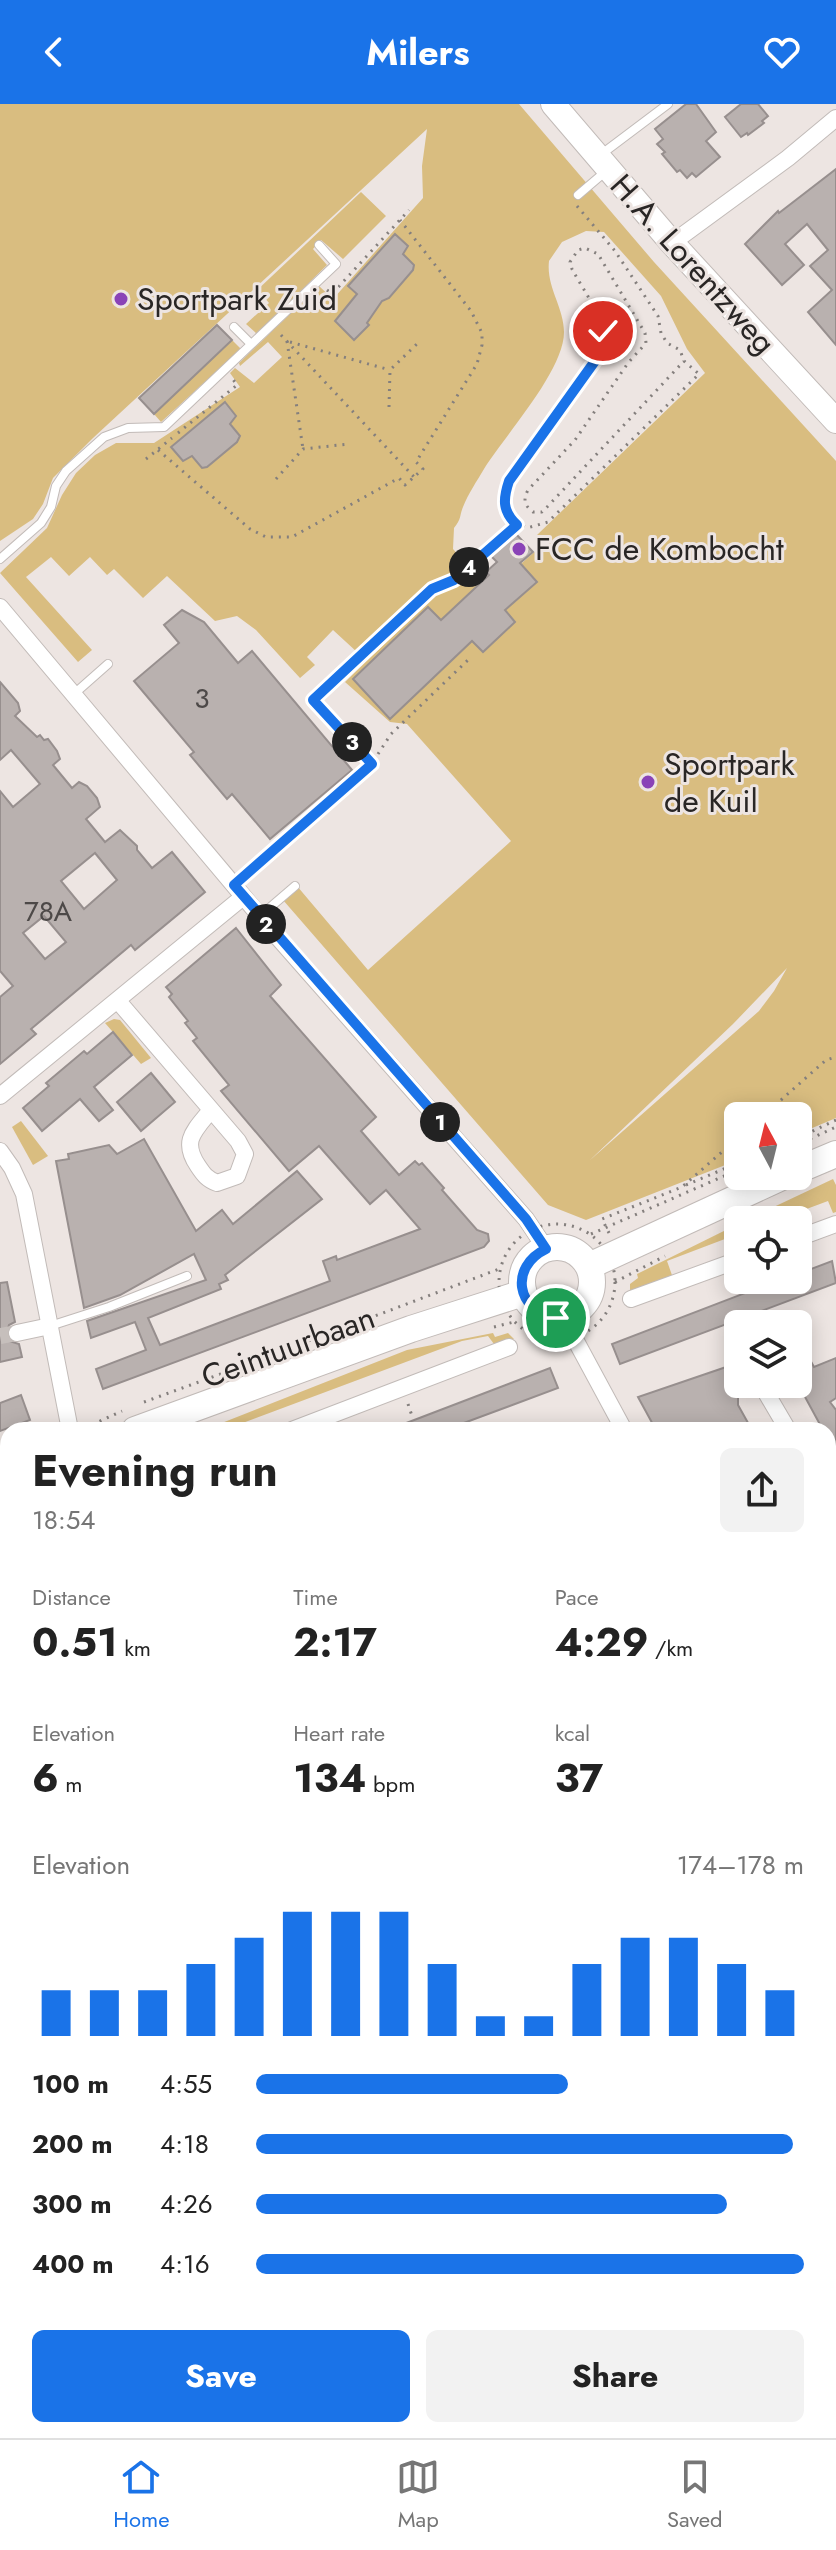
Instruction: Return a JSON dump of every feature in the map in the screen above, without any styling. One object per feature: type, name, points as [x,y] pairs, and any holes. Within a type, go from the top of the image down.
[{"type":"main road","points":[[812,1164],[836,1154]]},
{"type":"main road","points":[[589,1266],[754,1190]]},
{"type":"main road","points":[[546,1249],[569,1249],[589,1266],[592,1286],[587,1301],[576,1312],[563,1317],[548,1317],[530,1306],[523,1293],[526,1266],[537,1253],[546,1249]]},
{"type":"main road","name":"Ceintuurbaan","points":[[157,1422],[411,1329],[523,1293]]},
{"type":"street","name":"H.A. Lorentzweg","points":[[553,104],[672,243],[836,420]]},
{"type":"street","points":[[672,243],[788,158],[836,118]]},
{"type":"street","points":[[0,607],[238,891],[526,1219],[546,1249]]},
{"type":"street","points":[[0,1096],[118,1001],[238,891]]},
{"type":"street","points":[[118,1001],[211,1110]]},
{"type":"street","points":[[0,1151],[24,1194],[68,1422]]},
{"type":"street","points":[[812,1233],[836,1224]]},
{"type":"street","points":[[631,1299],[724,1265]]},
{"type":"street","points":[[563,1317],[620,1422]]},
{"type":"street","points":[[17,1333],[50,1326]]},
{"type":"street","points":[[313,1422],[509,1347]]},
{"type":"street","points":[[769,1398],[783,1422]]},
{"type":"lane","points":[[578,195],[603,163],[668,104]]},
{"type":"lane","points":[[0,559],[41,523],[51,507],[56,486],[66,471],[104,437],[128,428],[164,427],[336,264],[319,245]]},
{"type":"lane","points":[[234,327],[251,344]]},
{"type":"lane","points":[[74,694],[108,664]]},
{"type":"lane","points":[[238,891],[372,764],[313,700]]},
{"type":"lane","points":[[260,916],[295,886]]},
{"type":"lane","points":[[50,1326],[187,1276]]},
{"type":"lane","points":[[0,1604],[0,1611]]},
{"type":"path","points":[[578,195],[576,202],[579,209],[615,251],[658,316],[661,333],[667,343],[680,350],[684,361],[699,374],[560,513],[536,527],[517,525],[505,511],[509,481],[600,354],[603,331],[570,262],[578,250],[585,248],[598,254],[645,333],[646,343],[628,363],[575,440],[528,490],[524,498],[526,506],[533,512],[542,512],[684,361]]},
{"type":"path","points":[[318,281],[332,294],[409,210]]},
{"type":"path","points":[[158,450],[250,529],[266,537],[292,537],[399,478],[405,485],[415,478],[423,469],[416,462],[477,364],[482,333],[477,318],[400,220]]},
{"type":"path","points":[[287,341],[415,478]]},
{"type":"path","points":[[287,341],[390,370]]},
{"type":"path","points":[[287,341],[303,449]]},
{"type":"path","points":[[389,407],[390,370],[420,341]]},
{"type":"path","points":[[146,459],[237,385],[225,369]]},
{"type":"path","points":[[276,479],[303,449],[349,444]]},
{"type":"path","points":[[313,700],[432,589],[454,580],[517,525]]},
{"type":"path","points":[[372,764],[391,734],[469,659]]},
{"type":"path","points":[[779,1102],[826,1060],[836,1057]]},
{"type":"path","points":[[812,1131],[836,1120]]},
{"type":"path","points":[[812,1138],[836,1127]]},
{"type":"path","points":[[682,1187],[724,1169]]},
{"type":"path","points":[[591,1234],[724,1176]]},
{"type":"path","name":"Ceintuurbaan","points":[[301,1344],[499,1269]]},
{"type":"path","name":"Ceintuurbaan","points":[[98,1422],[174,1389],[287,1350]]},
{"type":"shaded area","points":[[0,104],[519,104],[654,262],[836,461],[836,1118],[812,1128],[812,1102],[724,1102],[724,1166],[586,1220],[548,1205],[283,900],[297,886],[368,970],[511,841],[407,724],[390,722],[345,682],[427,603],[419,598],[358,653],[333,630],[307,657],[315,665],[300,678],[256,630],[237,616],[215,621],[167,576],[143,598],[114,569],[107,575],[90,557],[69,576],[51,557],[26,577],[92,650],[78,662],[0,573],[47,528],[76,473],[95,455],[116,443],[154,443],[240,387],[230,373],[235,368],[254,383],[282,357],[268,342],[240,366],[239,363],[319,286],[333,299],[423,198],[422,166],[427,129],[93,438],[53,478],[43,504],[33,519],[0,541]],"holes":[[[586,231],[604,232],[661,296],[687,349],[705,373],[537,535],[544,543],[540,547],[497,585],[484,590],[479,584],[482,581],[453,549],[454,528],[467,497],[544,384],[561,348],[563,323],[550,280],[549,261],[562,242]],[[787,968],[759,1011],[589,1161],[733,1024]]]},
{"type":"shaded area","points":[[361,192],[386,216],[343,259],[321,240],[313,249],[327,265],[257,334],[246,324],[269,303],[264,297],[258,302],[252,295]]},
{"type":"shaded area","points":[[232,340],[241,349],[161,422],[154,414]]},
{"type":"shaded area","points":[[120,1020],[151,1058],[141,1064],[105,1023]]},
{"type":"shaded area","points":[[21,1121],[48,1156],[33,1165],[12,1127]]},
{"type":"shaded area","points":[[833,1179],[836,1185],[836,1212],[833,1213],[828,1201],[812,1207],[776,1206],[812,1190]]},
{"type":"shaded area","points":[[724,1231],[724,1239],[667,1261],[673,1278],[630,1294],[630,1284],[638,1278],[637,1274]]},
{"type":"shaded area","points":[[493,1333],[495,1337],[508,1333],[514,1339],[494,1344],[488,1336],[462,1341],[245,1422],[224,1422],[407,1350]]},
{"type":"building","points":[[686,104],[696,104],[716,132],[706,141],[720,157],[696,177],[692,173],[687,178],[680,170],[677,172],[662,154],[665,152],[657,144],[663,139],[655,129]]},
{"type":"building","points":[[741,104],[758,104],[768,116],[762,121],[764,123],[741,137],[725,117]]},
{"type":"building","points":[[836,169],[836,345],[808,312],[832,290],[810,266],[828,250],[807,224],[785,244],[804,265],[782,285],[745,244],[778,211]]},
{"type":"building","points":[[395,234],[408,246],[403,254],[414,265],[413,270],[389,298],[382,301],[367,323],[369,325],[354,340],[335,321],[357,294],[348,286]]},
{"type":"building","points":[[217,325],[232,340],[154,414],[139,398]]},
{"type":"building","points":[[225,402],[236,416],[230,424],[240,436],[237,442],[207,467],[202,468],[192,456],[183,461],[171,447]]},
{"type":"building","points":[[516,534],[533,552],[520,563],[537,582],[505,610],[515,622],[483,652],[472,641],[390,719],[353,679],[428,607],[441,620],[489,575],[486,572],[497,562],[491,556]]},
{"type":"building","points":[[182,610],[204,622],[238,663],[252,651],[352,770],[270,839],[232,794],[227,799],[190,755],[194,752],[134,681],[179,643],[164,625]]},
{"type":"building","points":[[0,682],[18,703],[20,711],[15,716],[37,737],[40,735],[44,740],[48,739],[57,751],[60,759],[53,765],[72,788],[79,782],[97,798],[100,807],[86,819],[105,842],[120,830],[137,846],[152,868],[172,852],[205,892],[135,950],[131,945],[31,1029],[36,1034],[0,1064],[0,997],[13,986],[0,971],[0,791],[13,807],[40,784],[11,750],[0,760]],"holes":[[[95,853],[117,880],[84,909],[61,881]],[[44,916],[66,942],[45,959],[23,933]]]},
{"type":"building","points":[[236,928],[281,985],[270,996],[376,1117],[361,1131],[399,1175],[415,1161],[419,1165],[422,1163],[477,1230],[488,1234],[489,1241],[484,1247],[103,1389],[96,1369],[146,1350],[135,1322],[91,1338],[87,1321],[206,1280],[194,1254],[120,1295],[84,1308],[56,1161],[69,1159],[68,1154],[109,1145],[117,1154],[144,1139],[196,1231],[222,1210],[233,1224],[297,1171],[322,1199],[225,1275],[228,1280],[219,1284],[221,1289],[148,1318],[160,1345],[330,1281],[323,1261],[336,1256],[337,1260],[420,1229],[386,1190],[370,1204],[319,1146],[289,1171],[221,1091],[229,1085],[193,1041],[197,1038],[169,997],[172,994],[166,987]]},
{"type":"building","points":[[113,1032],[132,1055],[94,1087],[113,1110],[99,1121],[80,1099],[42,1131],[23,1108],[49,1086],[46,1083],[84,1051],[87,1054]]},
{"type":"building","points":[[151,1073],[175,1102],[141,1131],[117,1102]]},
{"type":"building","points":[[832,1261],[836,1283],[812,1292],[812,1269]]},
{"type":"building","points":[[7,1282],[15,1322],[9,1325],[6,1334],[9,1341],[19,1344],[22,1357],[0,1362],[0,1283]]},
{"type":"building","points":[[742,1294],[807,1294],[764,1310],[724,1310],[724,1325],[620,1364],[612,1344]]},
{"type":"building","points":[[836,1358],[836,1398],[830,1402],[836,1410],[836,1422],[819,1422],[806,1398],[812,1398],[812,1363],[814,1367]]},
{"type":"building","points":[[550,1368],[558,1388],[467,1422],[409,1422]]},
{"type":"building","points":[[724,1368],[724,1398],[738,1398],[738,1405],[748,1422],[652,1422],[638,1397]]},
{"type":"building","points":[[21,1395],[30,1420],[0,1422],[0,1403]]},
{"type":"tunnel","points":[[0,1336],[17,1333]]},
{"type":"place","name":"Sportpark Zuid","points":[[121,299]]},
{"type":"place","name":"FCC de Kombocht","points":[[519,549]]},
{"type":"place","name":"Sportpark de Kuil","points":[[648,782]]},
{"type":"route","points":[[556,1318],[538,1313],[523,1293],[526,1266],[537,1253],[546,1249],[526,1219],[234,885],[372,764],[313,700],[432,589],[454,580],[517,525],[505,511],[509,481],[600,354],[604,344],[603,331]]}]
